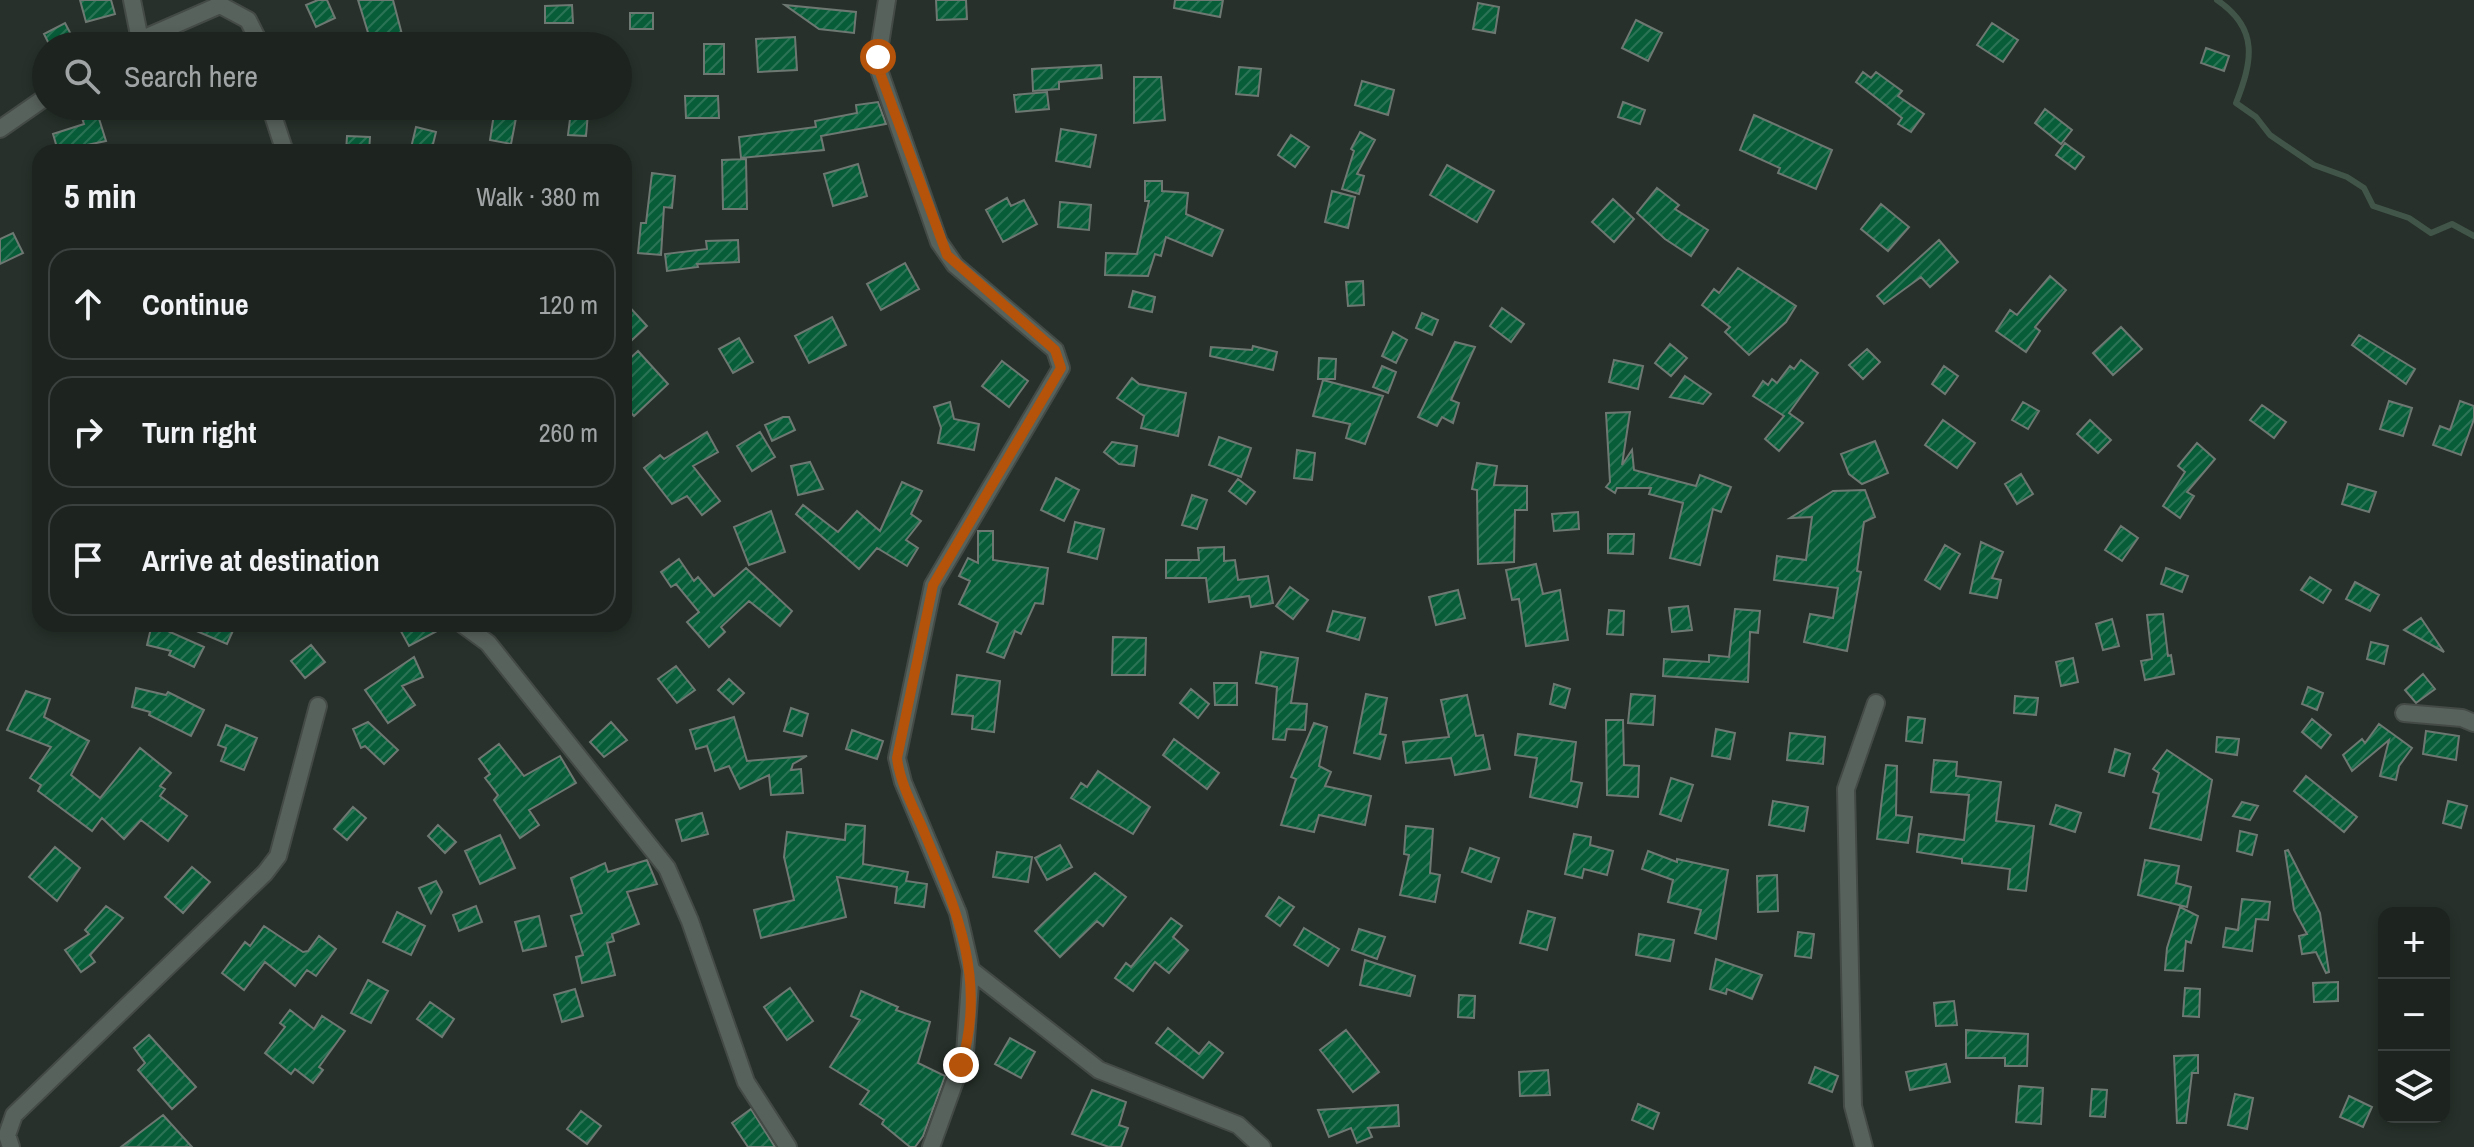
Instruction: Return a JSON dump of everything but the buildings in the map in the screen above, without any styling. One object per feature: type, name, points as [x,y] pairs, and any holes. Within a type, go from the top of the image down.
[{"type":"street","points":[[132,0],[134,32]]},
{"type":"street","points":[[887,0],[878,57],[879,70],[939,242],[955,265],[1055,350],[1061,368],[1009,451],[933,585],[897,758],[903,782],[958,913],[971,970],[965,1053],[931,1147]]},
{"type":"street","points":[[160,32],[220,5],[248,20],[254,32]]},
{"type":"street","points":[[0,129],[32,107]]},
{"type":"street","points":[[275,120],[282,144]]},
{"type":"street","points":[[473,632],[488,643],[667,868],[690,921],[746,1082],[788,1147]]},
{"type":"street","points":[[1864,1147],[1853,1106],[1846,789],[1876,703]]},
{"type":"street","points":[[11,1147],[7,1135],[14,1115],[272,864],[284,838],[318,706]]},
{"type":"street","points":[[2404,713],[2462,718],[2474,723]]},
{"type":"street","points":[[971,970],[1099,1070],[1238,1125],[1262,1147]]},
{"type":"waterway","points":[[2217,0],[2240,23],[2249,47],[2246,74],[2236,103],[2256,117],[2270,135],[2314,165],[2347,177],[2364,188],[2373,206],[2409,218],[2431,233],[2452,224],[2474,236]]},
{"type":"route","points":[[878,57],[879,70],[939,242],[955,265],[1055,350],[1061,368],[1009,451],[933,585],[897,758],[903,782],[958,913],[969,958],[967,1043],[961,1065]]}]
